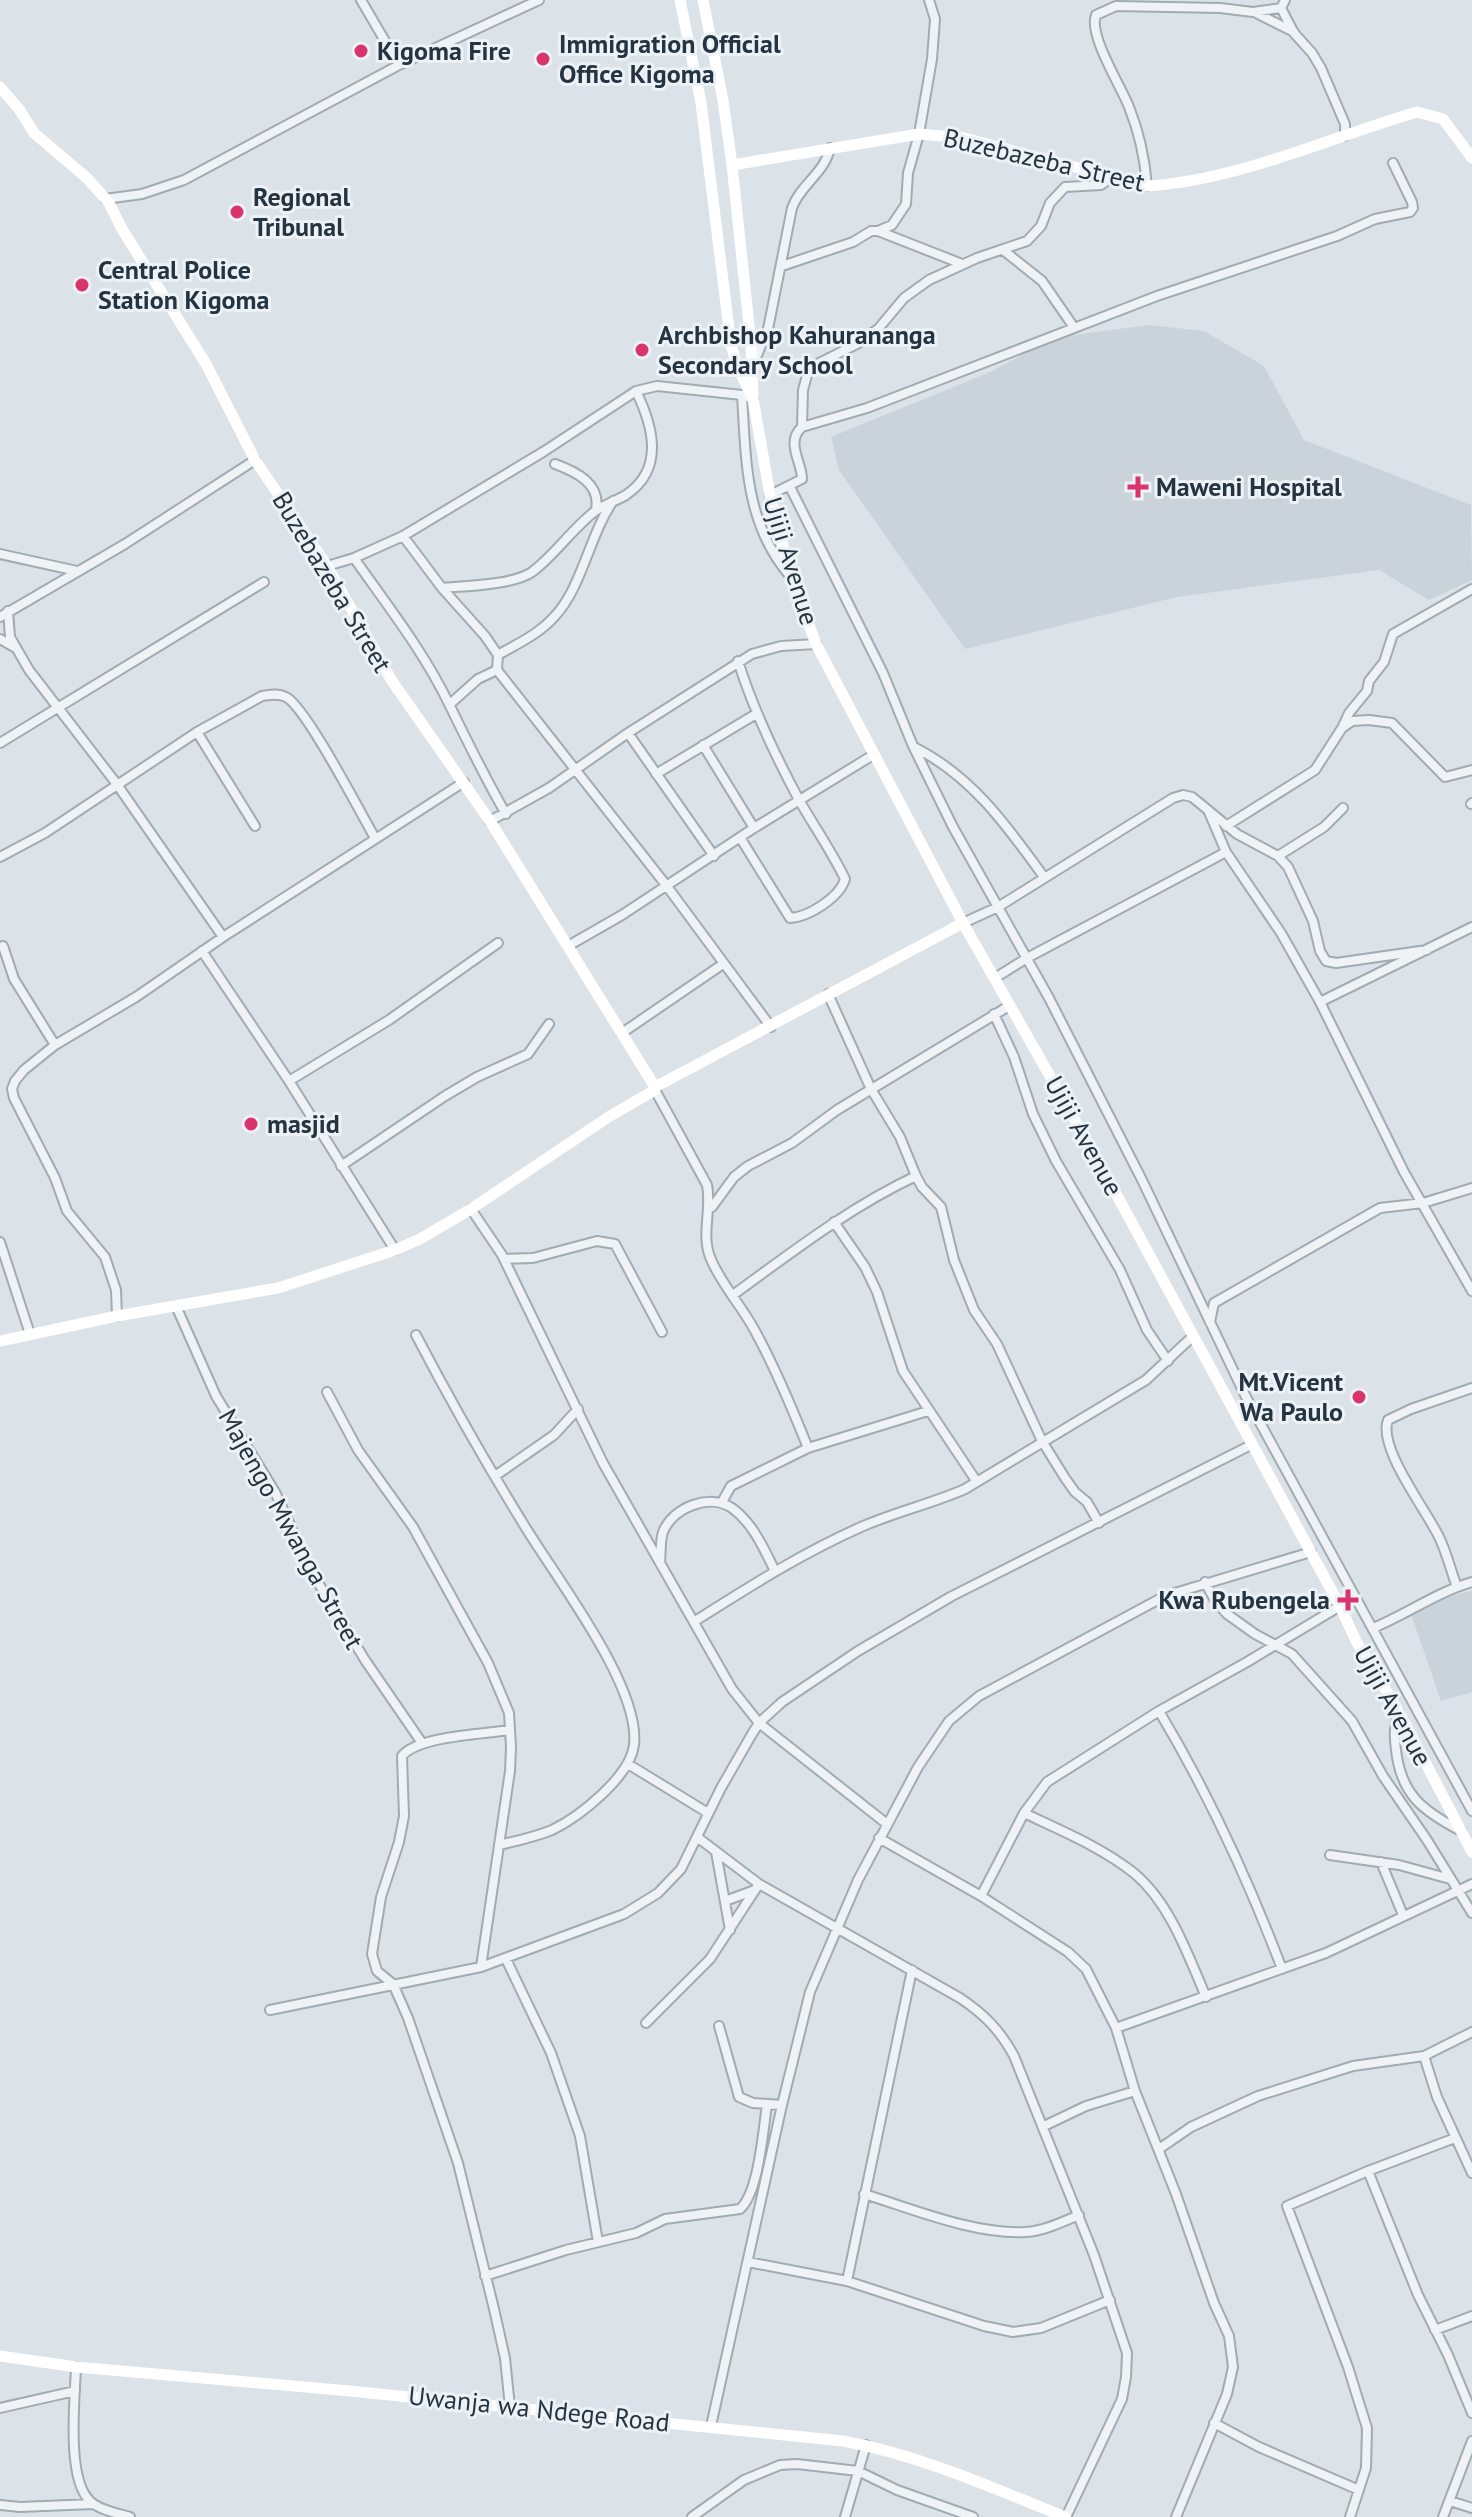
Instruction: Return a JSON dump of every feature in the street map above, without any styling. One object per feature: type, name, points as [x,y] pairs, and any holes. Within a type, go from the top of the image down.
[{"type":"street","points":[[361,0],[399,65]]},
{"type":"street","points":[[105,199],[142,194],[184,180],[399,65],[539,0]]},
{"type":"street","name":"Ujiji Avenue","points":[[680,0],[701,103],[731,345],[748,397],[791,577],[816,644],[963,923],[1101,1166],[1472,1852]]},
{"type":"street","name":"Ujiji Avenue","points":[[703,0],[732,165],[753,367],[748,397]]},
{"type":"street","points":[[878,231],[892,225],[906,204],[908,173],[919,134],[932,59],[935,19],[929,0]]},
{"type":"street","points":[[1147,186],[1129,106],[1095,31],[1095,17],[1105,9],[1116,6],[1221,4],[1253,12],[1294,33],[1321,68],[1345,124],[1345,136]]},
{"type":"street","points":[[1253,12],[1283,4],[1294,33]]},
{"type":"street","name":"Buzebazeba Street","points":[[0,87],[34,133],[87,178],[105,199],[206,364],[255,460],[327,566],[392,681],[490,821],[655,1088]]},
{"type":"street","name":"Buzebazeba Street","points":[[732,165],[919,134],[964,138],[1147,186],[1200,180],[1408,115],[1426,113],[1443,119],[1472,158]]},
{"type":"street","points":[[753,367],[768,329],[794,200],[823,167],[830,148]]},
{"type":"street","points":[[770,495],[799,482],[803,476],[794,442],[795,435],[802,427],[867,408],[1073,326],[1337,236],[1375,219],[1410,212],[1412,202],[1393,163]]},
{"type":"street","points":[[802,427],[803,390],[809,368],[857,344],[878,329],[904,298],[919,286],[962,264],[1027,241],[1037,232],[1059,191],[1071,186],[1101,185],[1112,177]]},
{"type":"street","points":[[782,266],[853,242],[871,231],[962,264]]},
{"type":"street","points":[[1003,250],[1042,281],[1073,326]]},
{"type":"street","points":[[327,566],[354,558],[403,536],[543,452],[636,391],[657,386],[748,397],[749,492],[761,531],[773,554],[791,577]]},
{"type":"street","points":[[442,588],[479,585],[526,575],[596,510],[641,482],[652,461],[651,430],[636,391]]},
{"type":"street","points":[[223,937],[116,783],[14,648],[4,614],[255,460]]},
{"type":"street","points":[[555,464],[577,474],[591,487],[598,497],[596,510]]},
{"type":"street","points":[[790,487],[883,673],[913,746],[1142,1180],[1246,1397],[1472,1811]]},
{"type":"street","points":[[498,655],[535,633],[557,615],[602,519],[614,501]]},
{"type":"street","points":[[403,536],[442,588],[485,636],[498,655],[497,670],[666,885],[771,1027]]},
{"type":"street","points":[[0,554],[78,571]]},
{"type":"street","points":[[354,558],[416,646],[450,704],[478,767],[506,814]]},
{"type":"street","points":[[0,743],[264,582]]},
{"type":"street","points":[[1226,826],[1315,770],[1349,713],[1367,691],[1369,681],[1384,662],[1393,634],[1472,589]]},
{"type":"street","points":[[0,639],[14,648]]},
{"type":"street","points":[[490,821],[506,814],[738,661],[764,649],[816,644]]},
{"type":"street","points":[[738,661],[756,714],[800,801],[830,848],[845,879],[842,888],[812,911],[795,919],[786,914],[741,839]]},
{"type":"street","points":[[450,704],[478,679],[497,670]]},
{"type":"street","points":[[0,857],[45,833],[197,732],[262,696],[284,695],[297,709],[337,769],[375,838]]},
{"type":"street","points":[[656,774],[756,714]]},
{"type":"street","points":[[1342,728],[1352,721],[1392,723],[1445,777],[1472,770]]},
{"type":"street","points":[[197,732],[255,826]]},
{"type":"street","points":[[628,733],[714,856]]},
{"type":"street","points":[[703,745],[754,828]]},
{"type":"street","points":[[913,746],[946,764],[986,799],[1044,877]]},
{"type":"street","points":[[568,946],[873,755]]},
{"type":"street","points":[[117,1316],[116,1290],[105,1257],[67,1211],[55,1178],[14,1098],[12,1089],[15,1081],[55,1045],[136,997],[223,937],[464,782]]},
{"type":"street","points":[[0,1341],[117,1316],[278,1288],[420,1239],[655,1088],[998,907],[1173,798],[1183,795],[1192,797],[1226,826],[1278,856],[1288,867],[1302,895],[1326,961],[1336,963],[1427,950]]},
{"type":"street","points":[[1278,856],[1324,827],[1343,808]]},
{"type":"street","points":[[1208,810],[1226,852],[1281,933],[1320,1002],[1377,1119],[1472,1291]]},
{"type":"street","points":[[995,978],[1226,852]]},
{"type":"street","points":[[1320,1002],[1472,927]]},
{"type":"street","points":[[289,1081],[389,1020],[498,943]]},
{"type":"street","points":[[3,946],[14,979],[55,1045]]},
{"type":"street","points":[[202,951],[289,1081],[395,1250]]},
{"type":"street","points":[[622,1033],[723,964]]},
{"type":"street","points":[[828,994],[871,1089],[900,1137],[916,1176],[941,1207],[954,1260],[974,1310],[997,1344],[1042,1441],[1099,1523]]},
{"type":"street","points":[[710,1211],[734,1177],[1009,1006]]},
{"type":"street","points":[[994,1014],[1014,1057],[1033,1114],[1056,1161],[1120,1270],[1147,1330],[1168,1361]]},
{"type":"street","points":[[341,1166],[445,1096],[477,1077],[528,1054],[549,1024]]},
{"type":"street","points":[[655,1088],[707,1185],[710,1211],[707,1243],[711,1259],[754,1329],[808,1448]]},
{"type":"street","points":[[733,1295],[834,1222],[916,1176]]},
{"type":"street","points":[[1210,1322],[1214,1303],[1380,1208],[1423,1203],[1472,1188]]},
{"type":"street","points":[[471,1209],[504,1259],[603,1463],[732,1689],[759,1723],[887,1824]]},
{"type":"street","points":[[834,1222],[865,1267],[877,1292],[903,1371],[977,1482]]},
{"type":"street","points":[[504,1259],[533,1258],[597,1241],[615,1244],[662,1332]]},
{"type":"street","points":[[0,1242],[30,1334]]},
{"type":"street","name":"Majengo Mwanga Street","points":[[176,1306],[216,1396],[275,1492],[311,1571],[365,1660],[422,1743]]},
{"type":"street","points":[[416,1335],[495,1476],[610,1664],[625,1697],[634,1731],[628,1764],[600,1795],[550,1831],[499,1845]]},
{"type":"street","points":[[695,1621],[775,1571],[860,1527],[940,1500],[977,1482],[1117,1399],[1168,1361],[1192,1337]]},
{"type":"street","points":[[1457,1587],[1440,1540],[1401,1470],[1385,1432],[1388,1420],[1472,1388]]},
{"type":"street","points":[[327,1392],[358,1450],[413,1527],[501,1690],[510,1730],[510,1771],[481,1967]]},
{"type":"street","points":[[495,1476],[554,1435],[578,1409]]},
{"type":"street","points":[[722,1502],[731,1486],[808,1448],[928,1411]]},
{"type":"street","points":[[270,2010],[481,1967],[624,1914],[658,1893],[681,1869],[708,1813],[759,1723],[809,1683],[908,1621],[1251,1445]]},
{"type":"street","points":[[660,1563],[663,1532],[673,1519],[684,1509],[712,1500],[732,1508],[748,1524],[775,1571]]},
{"type":"street","points":[[711,2426],[810,1992],[879,1838],[929,1750],[962,1708],[1003,1682],[1151,1602],[1205,1582],[1311,1552]]},
{"type":"street","points":[[1205,1582],[1227,1614],[1292,1654],[1352,1721],[1383,1776],[1472,1913]]},
{"type":"street","points":[[1373,1628],[1472,1582]]},
{"type":"street","points":[[981,1896],[1024,1813],[1047,1782],[1159,1711],[1340,1606]]},
{"type":"street","points":[[1159,1711],[1204,1791],[1282,1969]]},
{"type":"street","points":[[1399,1712],[1394,1725],[1395,1743],[1400,1774],[1406,1787],[1430,1813],[1461,1832]]},
{"type":"street","points":[[510,1730],[422,1743],[408,1749],[402,1756],[404,1816],[372,1939],[377,1971],[393,1984],[408,2018],[458,2163],[505,2358],[510,2407]]},
{"type":"street","points":[[628,1764],[708,1813]]},
{"type":"street","points":[[1024,1813],[1103,1852],[1136,1876],[1154,1895],[1170,1921],[1206,1997]]},
{"type":"street","points":[[697,1837],[757,1887],[837,1926],[972,2006],[1002,2034],[1014,2056],[1079,2215],[1127,2353],[1122,2399],[1066,2517]]},
{"type":"street","points":[[879,1838],[981,1896],[1068,1952],[1086,1969],[1116,2028],[1135,2091],[1229,2336],[1233,2367],[1227,2394],[1176,2517]]},
{"type":"street","points":[[716,1852],[730,1930]]},
{"type":"street","points":[[1330,1855],[1381,1862],[1450,1879]]},
{"type":"street","points":[[1381,1862],[1403,1915]]},
{"type":"street","points":[[1116,2028],[1348,1943],[1472,1884]]},
{"type":"street","points":[[725,1901],[757,1887]]},
{"type":"street","points":[[646,2023],[710,1959],[757,1887]]},
{"type":"street","points":[[506,1959],[551,2053],[580,2136],[598,2242]]},
{"type":"street","points":[[847,2281],[912,1970]]},
{"type":"street","points":[[719,2026],[739,2097],[753,2103],[782,2105]]},
{"type":"street","points":[[1159,2149],[1191,2127],[1258,2096],[1353,2066],[1424,2056],[1472,2032]]},
{"type":"street","points":[[1424,2056],[1437,2097],[1472,2173]]},
{"type":"street","points":[[1044,2126],[1086,2106],[1135,2091]]},
{"type":"street","points":[[485,2276],[539,2257],[636,2233],[665,2219],[731,2211],[744,2206],[756,2171],[767,2105]]},
{"type":"street","points":[[1350,2517],[1366,2468],[1368,2445],[1363,2409],[1287,2206],[1455,2138]]},
{"type":"street","points":[[1368,2171],[1418,2295],[1472,2413]]},
{"type":"street","points":[[864,2194],[949,2220],[1008,2232],[1028,2232],[1079,2215]]},
{"type":"street","points":[[748,2262],[847,2281],[984,2326],[1013,2332],[1041,2328],[1110,2300]]},
{"type":"street","points":[[1435,2330],[1472,2316]]},
{"type":"street","name":"Uwanja wa Ndege Road","points":[[0,2356],[76,2367],[817,2437],[866,2445],[952,2473],[1066,2517]]},
{"type":"street","points":[[76,2367],[75,2457],[83,2494],[93,2504]]},
{"type":"street","points":[[0,2408],[75,2391]]},
{"type":"street","points":[[1214,2423],[1259,2447],[1359,2490]]},
{"type":"street","points":[[1443,2517],[1472,2441]]},
{"type":"street","points":[[845,2517],[866,2445]]},
{"type":"street","points":[[692,2517],[744,2480],[780,2465],[816,2464],[858,2471],[897,2490],[973,2517]]},
{"type":"street","points":[[1450,2501],[1472,2508]]},
{"type":"street","points":[[0,2505],[93,2504],[130,2517]]},
{"type":"shaded area","name":"Maweni Hospital","points":[[1149,325],[1204,331],[1264,366],[1304,440],[1471,505],[1472,580],[1429,600],[1379,570],[1177,597],[965,649],[839,470],[831,437],[990,372],[1058,337]]},
{"type":"shaded area","points":[[1472,1591],[1472,1692],[1441,1701],[1411,1614],[1440,1598]]},
{"type":"place","name":"Kigoma Fire","points":[[361,51]]},
{"type":"place","name":"Immigration Official Office Kigoma","points":[[543,59]]},
{"type":"place","name":"Regional Tribunal","points":[[237,212]]},
{"type":"place","name":"Central Police Station Kigoma","points":[[82,285]]},
{"type":"place","name":"Archbishop Kahurananga Secondary School","points":[[642,350]]},
{"type":"place","name":"Maweni Hospital","points":[[1138,487]]},
{"type":"place","name":"masjid","points":[[251,1124]]},
{"type":"place","name":"Mt.Vicent Wa Paulo","points":[[1359,1397]]},
{"type":"place","name":"Kwa Rubengela","points":[[1348,1600]]}]
